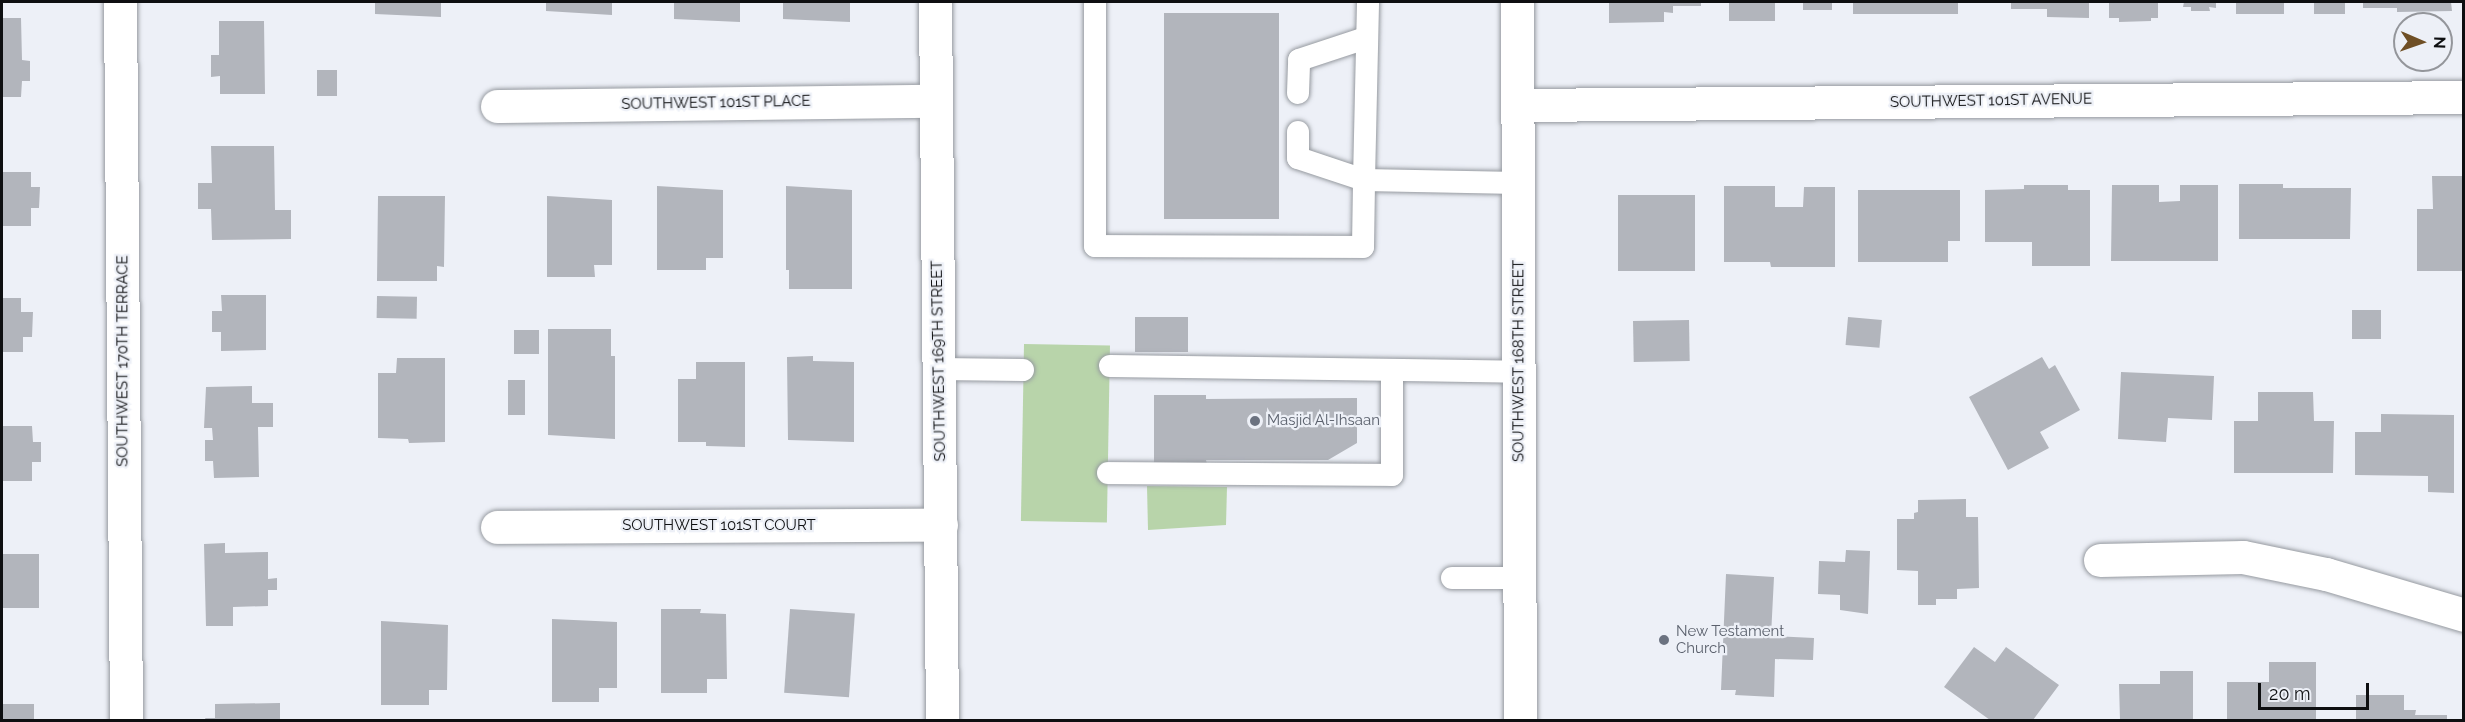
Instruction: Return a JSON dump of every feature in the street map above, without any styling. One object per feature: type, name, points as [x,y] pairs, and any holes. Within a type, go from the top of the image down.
[{"type":"street","name":"SOUTHWEST 170TH TERRACE","points":[[120,2],[126,720]]},
{"type":"street","name":"SOUTHWEST 169TH STREET","points":[[935,2],[942,720]]},
{"type":"street","name":"SOUTHWEST 168TH STREET","points":[[1517,2],[1520,720]]},
{"type":"street","name":"SOUTHWEST 101ST AVENUE","points":[[1518,105],[2463,97]]},
{"type":"street","name":"SOUTHWEST 101ST PLACE","points":[[497,106],[936,101]]},
{"type":"street","name":"SOUTHWEST 101ST COURT","points":[[497,527],[941,525]]},
{"type":"street","points":[[2100,560],[2243,557],[2326,574],[2463,615]]},
{"type":"lane","points":[[1095,2],[1095,246],[1363,247],[1368,2]]},
{"type":"lane","points":[[1299,93],[1299,60],[1366,38]]},
{"type":"lane","points":[[1298,132],[1298,158],[1364,180],[1518,183]]},
{"type":"lane","points":[[1110,366],[1519,372]]},
{"type":"lane","points":[[939,369],[1023,370]]},
{"type":"lane","points":[[1108,473],[1392,475],[1392,370]]},
{"type":"lane","points":[[1452,578],[1520,578]]},
{"type":"green space","points":[[1024,344],[1110,346],[1107,522],[1021,521]]},
{"type":"green space","points":[[1147,486],[1227,487],[1226,525],[1148,530]]},
{"type":"building","points":[[375,2],[441,2],[441,17],[375,14]]},
{"type":"building","points":[[546,2],[612,2],[612,15],[546,11]]},
{"type":"building","points":[[674,2],[740,2],[740,22],[674,19]]},
{"type":"building","points":[[783,2],[850,2],[850,22],[783,19]]},
{"type":"building","points":[[1609,2],[1701,2],[1701,6],[1673,6],[1673,13],[1664,12],[1664,22],[1609,23]]},
{"type":"building","points":[[1729,2],[1775,2],[1775,21],[1729,21]]},
{"type":"building","points":[[1803,2],[1832,2],[1832,10],[1803,10]]},
{"type":"building","points":[[1853,2],[1958,2],[1958,14],[1853,14]]},
{"type":"building","points":[[2011,2],[2089,2],[2089,18],[2047,17],[2047,9],[2011,9]]},
{"type":"building","points":[[2109,2],[2158,2],[2158,18],[2151,18],[2151,21],[2119,22],[2119,18],[2109,18]]},
{"type":"building","points":[[2184,2],[2216,2],[2216,8],[2209,7],[2210,11],[2191,11],[2191,7],[2183,7]]},
{"type":"building","points":[[2236,2],[2284,2],[2284,14],[2236,14]]},
{"type":"building","points":[[2314,2],[2345,2],[2345,14],[2314,14]]},
{"type":"building","points":[[2363,2],[2451,2],[2452,11],[2397,12],[2397,8],[2363,8]]},
{"type":"building","points":[[1164,13],[1279,13],[1279,219],[1164,219]]},
{"type":"building","points":[[2,18],[21,18],[22,60],[30,61],[30,81],[22,81],[21,97],[2,97]]},
{"type":"building","points":[[219,21],[264,21],[265,94],[220,94],[220,76],[211,77],[211,55],[219,55]]},
{"type":"building","points":[[317,70],[337,70],[337,96],[317,96]]},
{"type":"building","points":[[211,146],[274,146],[275,210],[291,210],[291,239],[212,240],[211,209],[198,209],[198,183],[212,183]]},
{"type":"building","points":[[2,172],[31,172],[31,187],[40,187],[39,208],[31,208],[31,226],[2,226]]},
{"type":"building","points":[[2432,176],[2464,176],[2464,271],[2417,271],[2417,209],[2433,209]]},
{"type":"building","points":[[2239,184],[2283,184],[2283,188],[2351,188],[2350,239],[2239,239]]},
{"type":"building","points":[[2024,185],[2068,185],[2068,190],[2090,190],[2090,266],[2032,266],[2032,242],[1985,242],[1985,190],[2024,189]]},
{"type":"building","points":[[2112,185],[2159,185],[2159,202],[2180,201],[2180,185],[2218,185],[2218,261],[2111,261]]},
{"type":"building","points":[[657,186],[723,190],[723,258],[706,258],[706,270],[657,270]]},
{"type":"building","points":[[786,186],[852,190],[852,289],[789,289],[789,270],[786,270]]},
{"type":"building","points":[[1724,186],[1775,186],[1775,207],[1803,207],[1804,187],[1835,187],[1835,267],[1771,267],[1770,262],[1724,262]]},
{"type":"building","points":[[1858,190],[1960,190],[1960,241],[1948,241],[1948,262],[1858,262]]},
{"type":"building","points":[[1618,195],[1695,195],[1695,271],[1618,271]]},
{"type":"building","points":[[378,196],[445,196],[444,267],[437,266],[437,281],[377,281]]},
{"type":"building","points":[[547,196],[612,200],[612,265],[594,265],[595,277],[547,277]]},
{"type":"building","points":[[221,295],[266,295],[266,350],[221,351],[221,332],[212,332],[212,311],[222,311]]},
{"type":"building","points":[[377,296],[417,297],[417,319],[377,318]]},
{"type":"building","points":[[2,298],[21,298],[21,312],[33,312],[32,337],[23,337],[23,352],[2,352]]},
{"type":"building","points":[[2352,310],[2381,310],[2381,339],[2352,339]]},
{"type":"building","points":[[1135,317],[1188,317],[1188,352],[1135,352]]},
{"type":"building","points":[[1848,317],[1882,320],[1879,348],[1846,345]]},
{"type":"building","points":[[1689,320],[1690,361],[1634,362],[1633,321]]},
{"type":"building","points":[[548,329],[611,329],[611,356],[615,356],[615,439],[548,435]]},
{"type":"building","points":[[514,330],[539,330],[539,354],[514,354]]},
{"type":"building","points":[[813,356],[813,361],[854,362],[854,442],[788,440],[787,357]]},
{"type":"building","points":[[2042,357],[2049,369],[2055,365],[2080,410],[2040,432],[2049,448],[2008,470],[1969,397]]},
{"type":"building","points":[[397,358],[445,358],[445,442],[409,443],[408,439],[378,438],[378,373],[396,373]]},
{"type":"building","points":[[696,362],[745,362],[745,447],[706,446],[706,442],[678,442],[678,379],[696,379]]},
{"type":"building","points":[[2121,372],[2214,376],[2212,420],[2168,418],[2166,442],[2118,439]]},
{"type":"building","points":[[508,380],[525,380],[525,415],[508,415]]},
{"type":"building","points":[[252,386],[252,403],[273,403],[273,427],[258,427],[259,477],[214,478],[213,461],[205,461],[205,440],[213,440],[212,428],[204,428],[206,387]]},
{"type":"building","points":[[2258,392],[2313,392],[2314,421],[2334,421],[2333,473],[2234,473],[2234,421],[2258,421]]},
{"type":"building","name":"Masjid Al-Ihsaan","points":[[1154,395],[1206,395],[1206,399],[1357,398],[1357,443],[1328,460],[1206,460],[1207,464],[1154,464]]},
{"type":"building","points":[[2381,414],[2454,415],[2454,493],[2428,492],[2428,476],[2355,475],[2355,432],[2381,432]]},
{"type":"building","points":[[2,426],[32,426],[33,442],[41,442],[41,462],[32,462],[32,481],[2,481]]},
{"type":"building","points":[[1966,499],[1966,517],[1978,517],[1979,588],[1957,589],[1957,599],[1936,599],[1936,605],[1918,605],[1918,571],[1897,570],[1897,519],[1914,519],[1914,513],[1918,512],[1918,500]]},
{"type":"building","points":[[225,543],[225,553],[268,552],[268,579],[277,578],[277,590],[268,590],[268,606],[233,607],[233,626],[206,626],[204,544]]},
{"type":"building","points":[[1846,550],[1870,551],[1868,614],[1840,610],[1840,595],[1818,594],[1819,561],[1845,562]]},
{"type":"building","points":[[2,554],[39,554],[39,608],[2,608]]},
{"type":"building","points":[[1726,574],[1774,577],[1771,636],[1814,638],[1813,660],[1775,659],[1774,697],[1735,695],[1736,690],[1721,690]]},
{"type":"building","points":[[661,609],[701,609],[700,613],[726,614],[727,679],[707,679],[707,693],[661,693]]},
{"type":"building","points":[[790,609],[855,614],[849,697],[784,693]]},
{"type":"building","points":[[552,619],[617,622],[617,688],[599,688],[599,702],[552,702]]},
{"type":"building","points":[[381,621],[448,625],[447,690],[429,690],[429,705],[381,705]]},
{"type":"building","points":[[1974,647],[1995,662],[2006,647],[2059,685],[2033,720],[1990,720],[1944,687]]},
{"type":"building","points":[[2269,662],[2316,662],[2316,720],[2227,720],[2227,682],[2269,682]]},
{"type":"building","points":[[2160,671],[2193,671],[2193,720],[2120,720],[2119,684],[2160,684]]},
{"type":"building","points":[[2356,695],[2404,695],[2404,710],[2416,710],[2415,715],[2447,715],[2447,720],[2356,720]]},
{"type":"building","points":[[280,703],[280,720],[206,720],[205,718],[215,718],[215,704]]},
{"type":"building","points":[[2,704],[34,704],[34,720],[2,720]]},
{"type":"place","name":"Masjid Al-Ihsaan","points":[[1255,421]]},
{"type":"place","name":"New Testament Church","points":[[1664,640]]}]
